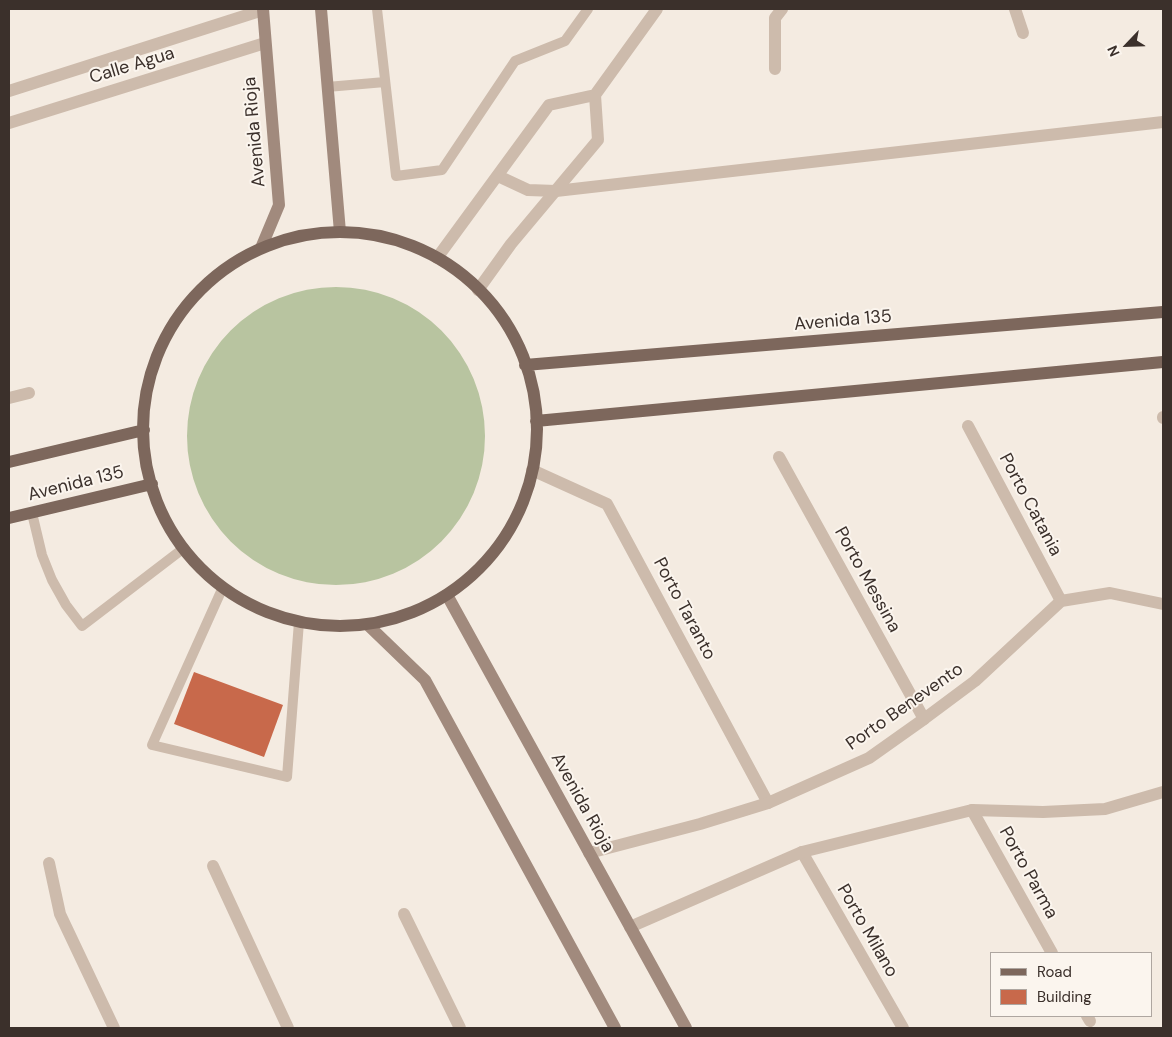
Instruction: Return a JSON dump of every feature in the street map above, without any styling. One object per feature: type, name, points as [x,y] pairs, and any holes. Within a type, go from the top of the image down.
[{"type":"main road","name":"Avenida Rioja","points":[[261,248],[279,205],[263,9]]},
{"type":"main road","points":[[321,9],[340,232]]},
{"type":"main road","points":[[340,232],[365,234],[406,244],[437,258],[466,278],[478,290],[501,317],[519,348],[525,365],[533,393],[536,421],[535,454],[528,485],[517,515],[502,541],[482,566],[471,576],[447,595],[409,614],[368,625],[322,626],[283,618],[260,608],[223,587],[199,566],[170,528],[163,514],[152,484],[146,457],[144,430],[146,398],[160,350],[175,322],[207,284],[232,264],[261,248],[300,236],[340,232]]},
{"type":"main road","name":"Avenida 135","points":[[525,365],[1163,312]]},
{"type":"main road","points":[[536,421],[1163,362]]},
{"type":"main road","name":"Avenida 135","points":[[9,462],[144,430]]},
{"type":"main road","name":"Avenida 135","points":[[9,518],[152,484]]},
{"type":"main road","name":"Avenida Rioja","points":[[447,595],[686,1028]]},
{"type":"main road","points":[[368,625],[426,680],[615,1028]]},
{"type":"street","name":"Calle Agua","points":[[9,91],[263,9]]},
{"type":"street","points":[[478,290],[512,244],[598,140],[595,95],[658,9]]},
{"type":"street","points":[[775,69],[775,18],[782,9]]},
{"type":"street","points":[[1015,9],[1023,33]]},
{"type":"street","name":"Calle Agua","points":[[9,123],[266,43]]},
{"type":"street","points":[[437,258],[549,105],[595,95]]},
{"type":"street","points":[[498,176],[528,190],[556,191],[1163,122]]},
{"type":"street","points":[[9,398],[29,393]]},
{"type":"street","name":"Porto Catania","points":[[968,426],[1061,601]]},
{"type":"street","name":"Porto Messina","points":[[779,457],[924,719]]},
{"type":"street","name":"Porto Taranto","points":[[532,470],[607,504],[768,803]]},
{"type":"street","points":[[1061,601],[1110,593],[1163,604]]},
{"type":"street","name":"Porto Benevento","points":[[589,853],[700,824],[768,803],[869,758],[975,681],[1061,601]]},
{"type":"street","points":[[630,927],[802,852],[972,810],[1043,812],[1105,809],[1163,792]]},
{"type":"street","name":"Porto Parma","points":[[972,810],[1051,952]]},
{"type":"street","name":"Porto Milano","points":[[802,852],[903,1028]]},
{"type":"street","points":[[49,863],[60,914],[114,1028]]},
{"type":"street","points":[[213,866],[288,1028]]},
{"type":"street","points":[[404,914],[460,1028]]},
{"type":"lane","points":[[377,9],[396,176],[442,170],[516,61],[565,41],[588,9]]},
{"type":"lane","points":[[327,87],[385,82]]},
{"type":"lane","points":[[32,513],[42,555],[52,580],[66,605],[82,626],[184,548]]},
{"type":"lane","points":[[223,587],[152,746],[287,777],[299,622]]},
{"type":"green space","points":[[336,287],[365,290],[393,299],[419,312],[441,331],[460,353],[473,379],[482,407],[485,436],[482,465],[473,493],[460,519],[441,541],[419,560],[393,573],[365,582],[336,585],[307,582],[279,573],[253,560],[231,541],[212,519],[199,493],[190,465],[187,436],[190,407],[199,379],[212,353],[231,331],[253,312],[279,299],[307,290]]},
{"type":"building","points":[[194,672],[283,705],[264,757],[174,724]]}]
